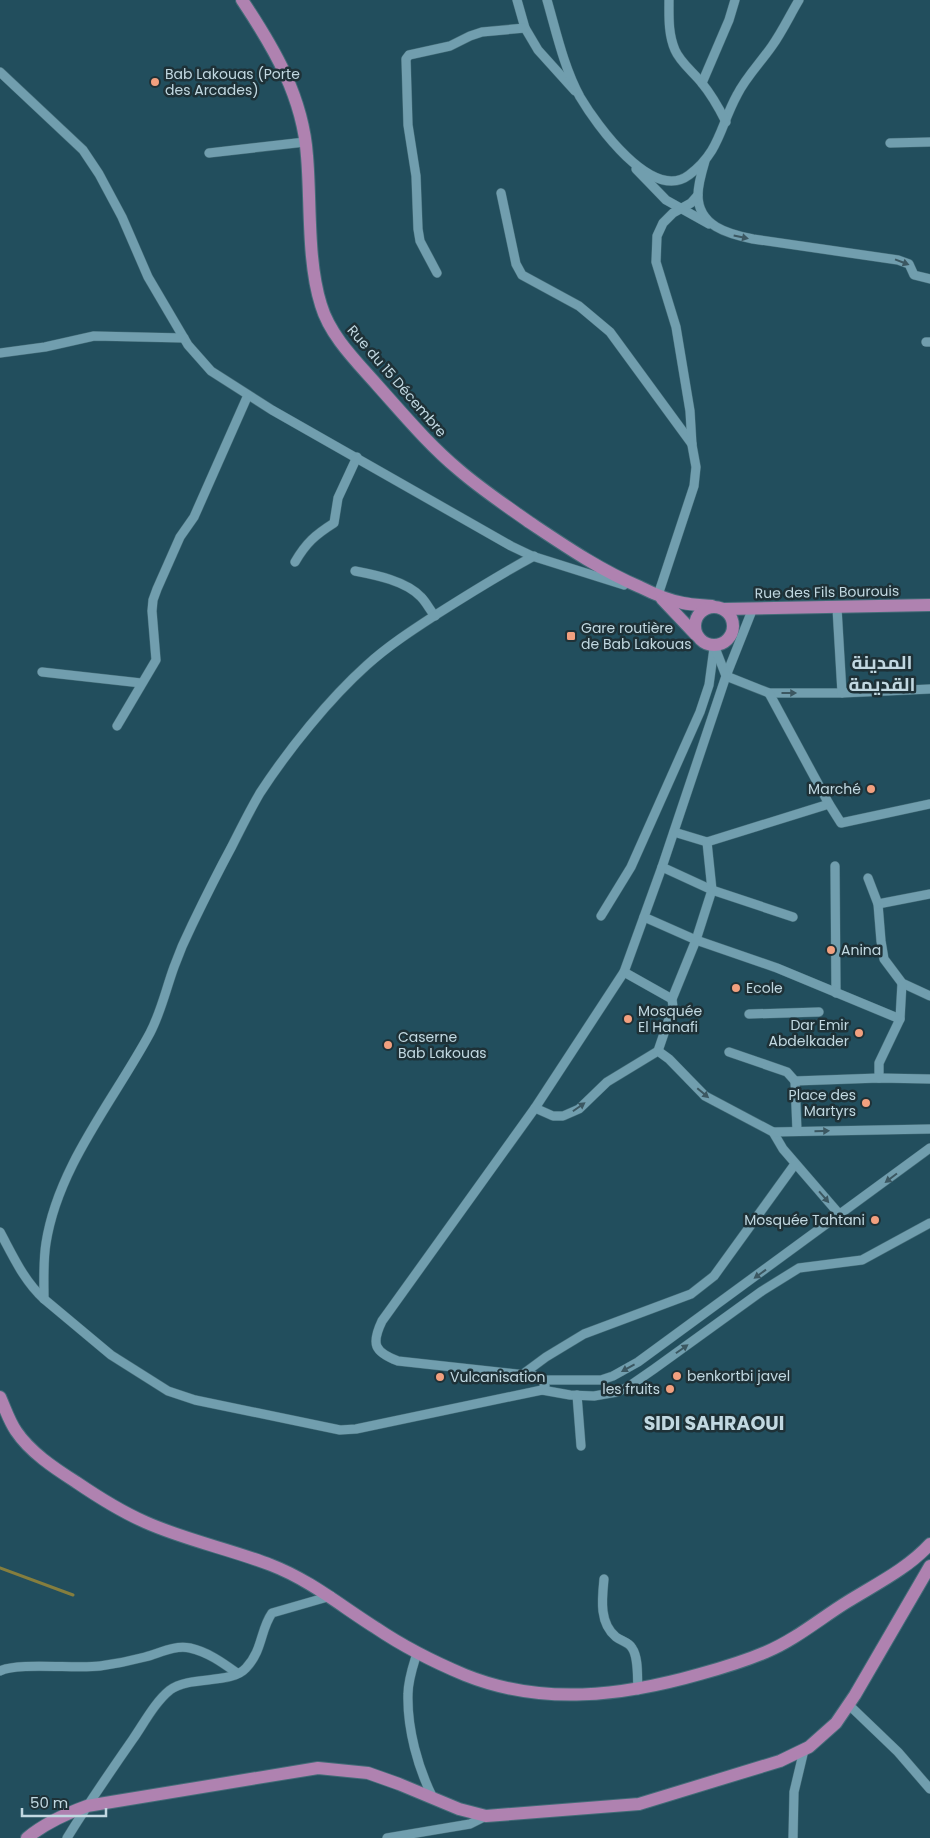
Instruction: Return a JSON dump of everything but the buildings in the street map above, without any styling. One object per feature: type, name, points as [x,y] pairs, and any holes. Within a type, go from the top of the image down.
[{"type":"main road","name":"Rue du 15 Décembre","points":[[242,0],[267,38],[295,94],[305,142],[316,286],[321,306],[332,328],[348,352],[423,436],[458,470],[569,549],[614,576],[658,595],[683,603],[718,608]]},
{"type":"main road","points":[[658,595],[697,636],[704,643],[714,645],[726,641],[733,631],[732,618],[718,608],[706,608],[697,617],[695,623],[697,636]]},
{"type":"main road","name":"Rue des Fils Bourouis","points":[[718,608],[837,608],[930,604]]},
{"type":"main road","points":[[0,1397],[14,1428],[28,1447],[65,1475],[110,1504],[144,1522],[172,1533],[272,1566],[301,1578],[417,1653],[468,1676],[498,1686],[522,1691],[565,1695],[609,1694],[638,1690],[716,1670],[766,1652],[786,1642],[846,1602],[903,1568],[930,1544]]},
{"type":"main road","points":[[27,1838],[40,1827],[66,1813],[87,1806],[318,1768],[368,1773],[459,1809],[486,1816],[639,1804],[780,1761],[810,1747],[836,1723],[848,1705],[930,1566]]},
{"type":"street","points":[[517,0],[525,28],[538,50],[580,96],[623,154],[666,200],[732,235],[898,260],[909,264],[914,275],[930,279]]},
{"type":"street","points":[[547,0],[564,57],[580,96]]},
{"type":"street","points":[[669,0],[671,37],[675,51],[702,83],[726,122]]},
{"type":"street","points":[[702,83],[730,20],[735,0]]},
{"type":"street","points":[[623,154],[642,170],[663,180],[677,181],[688,176],[713,152],[741,88],[773,44],[799,0]]},
{"type":"street","points":[[437,273],[420,241],[418,229],[416,176],[408,125],[406,59],[409,54],[450,46],[482,32],[525,28]]},
{"type":"street","points":[[0,72],[83,150],[99,174],[122,217],[148,277],[188,345],[211,370],[272,410],[510,546],[534,556],[658,595],[694,486],[696,467],[692,445],[690,410],[676,327],[656,262],[657,236],[663,223],[680,209],[691,203],[698,195]]},
{"type":"street","points":[[209,153],[305,142]]},
{"type":"street","points":[[890,143],[930,142]]},
{"type":"street","points":[[705,160],[698,195],[700,209],[705,218],[718,229]]},
{"type":"street","points":[[501,193],[516,264],[522,275],[579,306],[610,332],[692,445]]},
{"type":"street","points":[[0,353],[45,347],[94,336],[184,338]]},
{"type":"street","points":[[117,726],[156,660],[153,600],[180,538],[194,517],[248,395]]},
{"type":"street","points":[[295,562],[314,536],[334,523],[338,498],[357,458]]},
{"type":"street","points":[[44,1299],[45,1245],[49,1224],[58,1198],[104,1107],[152,1030],[183,943],[260,794],[305,733],[338,694],[367,665],[397,640],[489,581],[534,556]]},
{"type":"street","points":[[355,571],[383,576],[412,590],[420,596],[435,616]]},
{"type":"street","points":[[752,608],[726,676],[662,868],[624,972],[535,1108],[382,1321],[376,1334],[376,1346],[383,1356],[398,1361],[523,1374],[535,1376],[542,1380],[601,1380],[613,1376],[630,1367],[930,1148]]},
{"type":"street","points":[[837,608],[842,693]]},
{"type":"street","points":[[714,645],[726,676],[769,693],[842,693],[930,689]]},
{"type":"street","points":[[601,916],[631,868],[700,712],[709,685],[714,645]]},
{"type":"street","points":[[42,672],[141,683]]},
{"type":"street","points":[[769,693],[841,823],[930,804]]},
{"type":"street","points":[[674,832],[707,842],[829,804]]},
{"type":"street","points":[[535,1108],[553,1116],[563,1116],[579,1109],[607,1082],[658,1051],[672,1007],[672,1000],[696,940],[712,890],[707,842]]},
{"type":"street","points":[[835,866],[836,993]]},
{"type":"street","points":[[662,868],[712,890],[793,917]]},
{"type":"street","points":[[868,878],[878,904],[884,959],[902,983],[930,996]]},
{"type":"street","points":[[878,904],[930,894]]},
{"type":"street","points":[[644,917],[696,940],[777,968],[900,1018]]},
{"type":"street","points":[[624,972],[672,1000]]},
{"type":"street","points":[[879,1078],[879,1063],[900,1018],[902,983]]},
{"type":"street","points":[[749,1014],[818,1012]]},
{"type":"street","points":[[658,1051],[669,1058],[704,1096],[773,1132],[930,1128]]},
{"type":"street","points":[[729,1052],[787,1072],[795,1081],[797,1131]]},
{"type":"street","points":[[795,1081],[879,1078],[930,1079]]},
{"type":"street","points":[[773,1132],[795,1164],[840,1215]]},
{"type":"street","points":[[523,1374],[546,1357],[584,1334],[691,1294],[714,1276],[795,1164]]},
{"type":"street","points":[[0,1232],[20,1270],[34,1290],[111,1356],[168,1391],[195,1400],[340,1430],[356,1429],[542,1390],[577,1395],[608,1395],[628,1387],[762,1291],[799,1268],[862,1260],[930,1222]]},
{"type":"street","points":[[542,1380],[545,1386],[542,1390]]},
{"type":"street","points":[[577,1395],[581,1446]]},
{"type":"street","points":[[604,1579],[602,1595],[606,1626],[617,1638],[633,1649],[638,1690]]},
{"type":"street","points":[[67,1838],[155,1706],[169,1691],[179,1684],[217,1679],[244,1670],[253,1659],[260,1645],[268,1619],[272,1613],[331,1596]]},
{"type":"street","points":[[0,1671],[9,1668],[99,1666],[146,1657],[172,1648],[189,1648],[219,1660],[237,1673]]},
{"type":"street","points":[[417,1653],[410,1675],[408,1694],[410,1727],[424,1780],[434,1798]]},
{"type":"street","points":[[848,1705],[898,1752],[930,1789]]},
{"type":"street","points":[[793,1838],[794,1792],[804,1750]]},
{"type":"street","points":[[387,1838],[470,1824],[486,1816]]},
{"type":"waterway","points":[[0,1568],[73,1595]]},
{"type":"place","name":"Bab Lakouas (Porte des Arcades)","points":[[155,82]]},
{"type":"place","name":"Gare routière de Bab Lakouas","points":[[571,636]]},
{"type":"place","name":"Marché","points":[[871,789]]},
{"type":"place","name":"Anina","points":[[831,950]]},
{"type":"place","name":"Ecole","points":[[736,988]]},
{"type":"place","name":"Mosquée El Hanafi","points":[[628,1019]]},
{"type":"place","name":"Dar Emir Abdelkader","points":[[859,1033]]},
{"type":"place","name":"Caserne Bab Lakouas","points":[[388,1045]]},
{"type":"place","name":"Place des Martyrs","points":[[866,1103]]},
{"type":"place","name":"Mosquée Tahtani","points":[[875,1220]]},
{"type":"place","name":"benkortbi javel","points":[[677,1376]]},
{"type":"place","name":"Vulcanisation","points":[[440,1377]]},
{"type":"place","name":"les fruits","points":[[670,1389]]},
{"type":"district","name":"المدينة القديمة","points":[[882,673]]},
{"type":"district","name":"SIDI SAHRAOUI","points":[[714,1423]]}]
